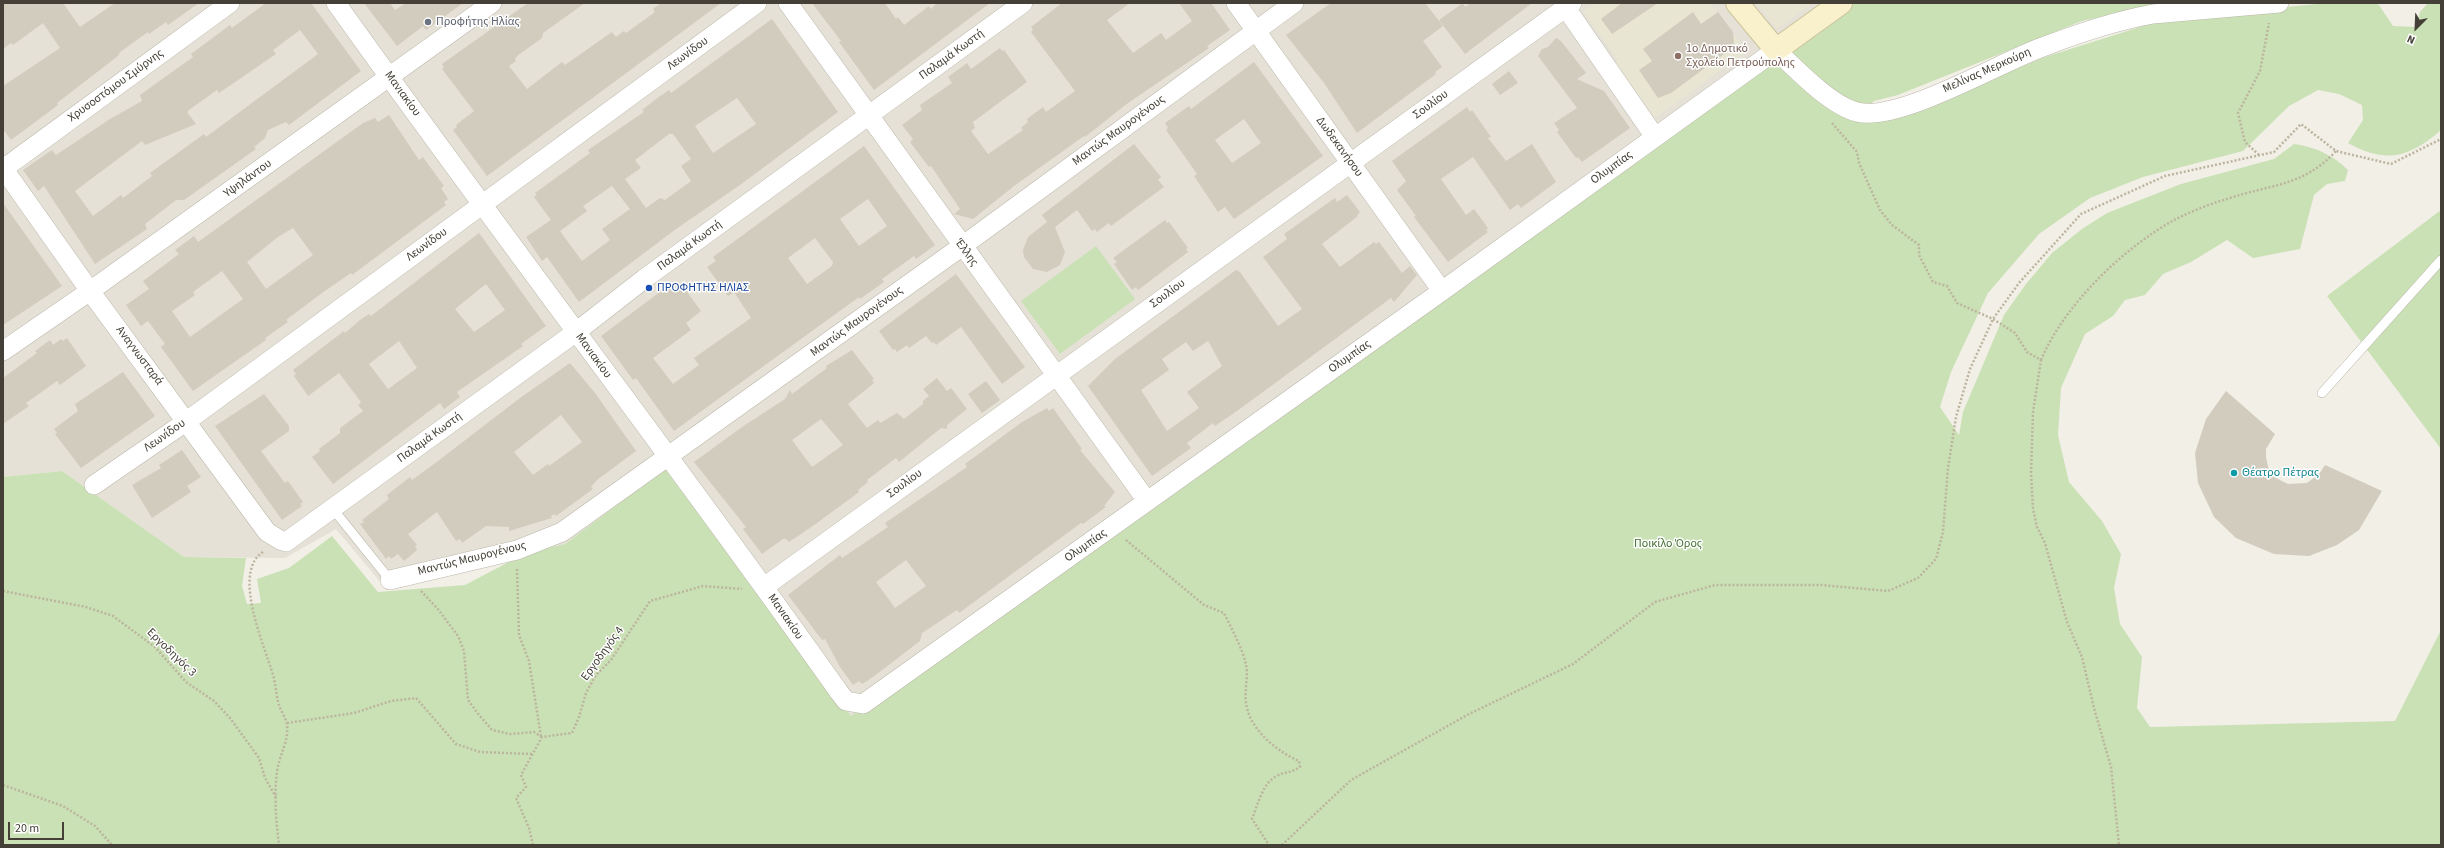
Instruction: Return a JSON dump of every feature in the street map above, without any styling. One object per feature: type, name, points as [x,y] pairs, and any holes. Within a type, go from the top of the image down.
[{"type":"street","name":"Χρυσοστόμου Σμύρνης","points":[[3,168],[230,3]]},
{"type":"street","name":"Μανιακίου","points":[[336,3],[482,205],[764,587],[839,692],[846,701],[854,703]]},
{"type":"street","name":"Υψηλάντου","points":[[3,351],[390,78],[492,3]]},
{"type":"street","name":"Λεωνίδου","points":[[94,485],[187,421],[757,3]]},
{"type":"street","name":"Έλλης","points":[[788,3],[961,247],[1147,501]]},
{"type":"street","name":"Παλαμά Κωστή","points":[[280,540],[286,542],[293,539],[576,332],[644,279],[1022,3]]},
{"type":"street","name":"Δωδεκανήσου","points":[[1236,3],[1442,291]]},
{"type":"street","name":"Μαντώς Μαυρογένους","points":[[390,580],[469,563],[517,550],[562,532],[668,458],[961,247],[1294,3]]},
{"type":"street","name":"Μελίνας Μερκούρη","points":[[1737,3],[1776,50],[1820,89],[1843,106],[1855,112],[1878,114],[1888,112],[1945,91],[2038,48],[2136,17],[2153,14],[2275,4]]},
{"type":"street","name":"Ολυμπίας","points":[[854,703],[863,704],[870,700],[1442,291],[1841,3]]},
{"type":"street","points":[[1569,5],[1655,137]]},
{"type":"street","name":"Σουλίου","points":[[764,587],[1569,5]]},
{"type":"street","name":"Αναγνωσταρά","points":[[3,168],[90,291],[187,421],[267,532],[280,540]]},
{"type":"lane","points":[[2322,393],[2441,260]]},
{"type":"lane","points":[[333,509],[390,580]]},
{"type":"path","points":[[2259,155],[2245,142],[2238,113],[2260,71],[2267,31],[2275,4]]},
{"type":"path","points":[[1828,119],[1857,152],[1859,163],[1880,210],[1892,225],[1919,245],[1919,255],[1933,282],[1947,286],[1957,303],[1993,320],[2015,333],[2028,352],[2041,360]]},
{"type":"path","points":[[1282,845],[1351,780],[1469,714],[1573,664],[1655,602],[1715,585],[1821,585],[1888,591],[1918,578],[1936,559],[1943,532],[1948,468],[1956,417],[1970,369],[1993,320],[2019,284],[2081,214],[2165,176],[2274,152],[2301,124],[2336,151],[2391,164],[2441,139]]},
{"type":"path","points":[[2119,845],[2111,767],[2094,708],[2082,657],[2067,622],[2045,543],[2037,527],[2033,509],[2030,473],[2033,412],[2041,360],[2050,339],[2070,312],[2113,265],[2151,236],[2176,219],[2227,198],[2290,181],[2311,173],[2336,151]]},
{"type":"path","points":[[1112,527],[1204,605],[1224,613],[1246,665],[1247,708],[1253,723],[1270,742],[1286,755],[1299,761],[1300,767],[1292,773],[1277,776],[1263,790],[1252,819],[1269,845]]},
{"type":"path","name":"Εργοδηγός 3","points":[[278,845],[276,797],[277,771],[286,744],[287,723],[279,706],[273,674],[257,628],[250,578],[256,556],[280,540]]},
{"type":"path","points":[[517,550],[519,635],[532,676],[542,737],[521,775],[526,787],[516,798],[529,828],[533,845]]},
{"type":"path","points":[[409,575],[458,636],[464,651],[468,700],[479,715],[492,730],[510,734],[534,732],[542,737]]},
{"type":"path","name":"Εργοδηγός 4","points":[[542,737],[572,733],[586,694],[596,675],[611,660],[650,601],[703,586],[756,590],[764,587]]},
{"type":"path","name":"Εργοδηγός 3","points":[[3,591],[86,607],[112,616],[155,647],[186,682],[214,701],[230,718],[259,758],[265,778],[276,797]]},
{"type":"path","points":[[287,723],[354,713],[391,701],[416,698],[456,744],[480,752],[532,754]]},
{"type":"path","points":[[3,785],[63,806],[95,826],[112,845]]},
{"type":"shaded area","points":[[3,3],[1855,3],[1149,512],[851,716],[665,469],[565,544],[386,589],[336,529],[285,558],[184,557],[62,471],[3,477]]},
{"type":"shaded area","name":"1ο Δημοτικό Σχολείο Πετρούπολης","points":[[1595,3],[1711,3],[1746,52],[1655,118],[1615,63],[1618,60],[1583,12]]},
{"type":"shaded area","points":[[1756,3],[1813,3],[1777,29]]},
{"type":"green space","name":"Ποικίλο Όρος","points":[[1855,3],[2163,3],[2082,21],[1898,95],[1874,101],[1858,118],[1871,121],[1892,120],[2042,58],[2165,19],[2327,3],[2375,3],[2379,5],[2393,26],[2416,27],[2420,12],[2428,3],[2441,3],[2441,130],[2418,147],[2408,152],[2397,155],[2374,154],[2348,143],[2363,120],[2362,105],[2339,94],[2318,90],[2289,106],[2243,151],[2143,177],[2090,198],[2039,234],[1988,293],[1951,372],[1940,407],[1959,435],[1963,412],[2004,315],[2026,284],[2052,253],[2082,229],[2107,213],[2181,184],[2274,159],[2294,144],[2323,152],[2348,170],[2345,181],[2327,184],[2314,195],[2300,249],[2253,258],[2227,240],[2191,262],[2163,274],[2145,295],[2125,300],[2113,316],[2085,334],[2061,388],[2058,435],[2069,482],[2102,521],[2121,554],[2114,588],[2120,624],[2142,657],[2137,708],[2150,727],[2395,721],[2441,630],[2441,845],[3,845],[3,477],[62,471],[184,557],[246,558],[242,586],[247,604],[261,603],[257,579],[289,568],[332,536],[378,592],[465,585],[526,553],[565,544],[665,469],[851,716],[1149,512]]},
{"type":"green space","points":[[2441,210],[2441,449],[2327,296]]},
{"type":"green space","points":[[1096,246],[1135,299],[1060,354],[1021,301]]},
{"type":"building","points":[[3,3],[63,3],[80,27],[115,3],[199,3],[168,25],[166,22],[149,34],[148,32],[120,52],[118,56],[57,103],[58,105],[11,140],[3,129],[3,86],[60,48],[43,23],[13,45],[11,43],[3,49]]},
{"type":"building","points":[[266,3],[311,3],[361,71],[289,125],[286,122],[268,130],[265,138],[254,147],[256,149],[184,200],[176,200],[145,224],[147,229],[95,264],[44,186],[38,191],[23,170],[52,150],[56,155],[110,119],[142,101],[140,95],[193,57],[191,54],[230,25],[232,28]],"holes":[[[300,30],[318,54],[206,137],[204,134],[150,173],[152,176],[123,198],[121,195],[93,216],[75,191],[142,141],[145,145],[196,124],[187,112],[189,110],[217,90],[219,93],[276,54],[273,50]]]},
{"type":"building","points":[[364,3],[390,3],[395,10],[406,3],[463,3],[426,30],[423,26],[397,46]]},
{"type":"building","points":[[528,3],[585,3],[543,33],[542,38],[517,56],[515,59],[516,61],[509,66],[527,89],[562,62],[565,65],[612,32],[616,37],[624,31],[626,33],[655,12],[653,9],[661,3],[721,3],[487,176],[453,130],[457,127],[456,125],[474,111],[442,69],[444,68],[442,64]]},
{"type":"building","points":[[812,3],[885,3],[896,19],[898,17],[904,25],[929,6],[931,9],[937,3],[990,3],[874,90],[839,42],[841,41]]},
{"type":"building","points":[[1062,3],[1130,3],[1107,20],[1133,53],[1161,33],[1166,40],[1192,21],[1179,3],[1211,3],[1230,30],[1207,46],[1209,48],[1128,103],[1085,137],[1084,136],[1014,186],[973,219],[954,214],[960,209],[931,166],[929,167],[910,142],[913,139],[902,125],[922,110],[920,105],[952,83],[948,77],[967,63],[971,69],[1000,48],[1002,51],[1004,50],[1027,82],[973,122],[975,128],[971,131],[988,154],[1023,130],[1021,128],[1028,122],[1027,119],[1043,107],[1046,112],[1075,91],[1031,32],[1033,30],[1031,27]]},
{"type":"building","points":[[1331,3],[1425,3],[1443,26],[1423,41],[1442,67],[1435,72],[1436,74],[1357,133],[1324,83],[1286,35]]},
{"type":"building","points":[[1463,3],[1465,7],[1471,3],[1532,3],[1465,54],[1439,20]]},
{"type":"building","points":[[1622,3],[1658,3],[1612,34],[1601,19]]},
{"type":"building","points":[[1693,12],[1701,24],[1718,12],[1733,32],[1734,45],[1671,93],[1658,98],[1639,70],[1652,61],[1643,49]]},
{"type":"building","points":[[772,19],[838,112],[740,185],[676,229],[579,302],[547,257],[542,261],[526,237],[551,220],[534,197],[537,195],[535,193],[590,153],[588,150],[644,112],[642,110],[656,99],[669,90],[671,93]],"holes":[[[737,98],[756,124],[713,153],[695,126]],[[669,134],[673,134],[691,159],[681,166],[691,181],[665,200],[660,198],[646,208],[625,179],[641,168],[635,160]],[[612,186],[630,209],[602,229],[610,240],[582,261],[560,231],[587,211],[583,206]]]},
{"type":"building","points":[[1556,38],[1561,41],[1586,73],[1577,79],[1604,91],[1630,128],[1582,162],[1578,157],[1576,158],[1557,132],[1559,130],[1554,123],[1577,108],[1538,56],[1542,49],[1548,47]]},
{"type":"building","points":[[1254,62],[1323,156],[1234,219],[1225,207],[1218,212],[1194,176],[1197,174],[1166,130],[1168,128],[1165,123],[1189,106],[1191,109]],"holes":[[[1244,119],[1261,143],[1232,163],[1215,140]]]},
{"type":"building","points":[[1509,71],[1518,83],[1500,95],[1492,84]]},
{"type":"building","points":[[1467,107],[1470,112],[1472,110],[1491,137],[1488,138],[1506,161],[1532,144],[1556,182],[1521,208],[1518,204],[1510,210],[1473,157],[1441,179],[1466,215],[1474,209],[1488,228],[1486,230],[1488,232],[1448,262],[1414,217],[1416,216],[1397,190],[1406,181],[1392,161]]},
{"type":"building","points":[[389,115],[419,160],[423,157],[444,186],[441,188],[448,199],[444,202],[446,205],[352,275],[351,273],[322,293],[286,320],[288,322],[265,338],[266,340],[193,391],[161,347],[165,344],[148,321],[141,326],[126,305],[149,289],[143,281],[179,254],[175,250],[194,236],[198,242],[363,123],[375,118],[378,122]],"holes":[[[293,228],[313,255],[266,289],[247,262],[278,237]],[[222,271],[243,299],[190,337],[172,311],[195,295],[193,292]]]},
{"type":"building","points":[[1134,144],[1161,177],[1158,180],[1164,187],[1111,226],[1109,223],[1097,232],[1095,229],[1092,231],[1077,210],[1055,227],[1065,252],[1060,265],[1047,272],[1033,269],[1024,257],[1023,250],[1028,237],[1047,222],[1042,215]]},
{"type":"building","points":[[864,146],[935,245],[916,259],[914,256],[882,279],[884,282],[860,299],[859,297],[674,431],[636,378],[633,380],[601,336],[668,286],[671,291],[682,285],[701,311],[686,323],[691,330],[653,358],[673,384],[699,365],[694,358],[751,318],[734,292],[728,296],[707,267],[716,261],[713,257]],"holes":[[[868,199],[887,226],[859,246],[840,219]],[[815,238],[833,262],[832,266],[807,284],[788,258]]]},
{"type":"building","points":[[1347,195],[1360,212],[1357,215],[1358,216],[1322,244],[1340,267],[1374,242],[1376,244],[1379,242],[1402,273],[1410,266],[1417,275],[1394,302],[1391,298],[1237,411],[1215,426],[1213,423],[1187,443],[1191,448],[1152,476],[1088,386],[1115,359],[1236,270],[1240,272],[1278,326],[1302,309],[1263,257],[1287,239],[1284,234],[1335,198],[1337,202]],"holes":[[[1208,341],[1222,366],[1187,392],[1199,408],[1167,431],[1141,390],[1169,370],[1162,359],[1186,342],[1193,351]]]},
{"type":"building","points":[[3,203],[62,286],[3,325]]},
{"type":"building","points":[[1165,220],[1167,223],[1169,222],[1188,248],[1186,249],[1188,252],[1138,290],[1136,287],[1132,290],[1114,264],[1117,262],[1113,258]]},
{"type":"building","points":[[479,233],[546,326],[521,344],[523,346],[457,392],[460,397],[444,409],[440,403],[333,484],[312,457],[320,451],[319,449],[340,433],[340,428],[363,411],[358,405],[361,402],[339,373],[308,396],[294,376],[296,374],[293,370],[344,331],[345,333],[369,314],[371,316]],"holes":[[[486,284],[505,310],[474,332],[455,309]],[[399,341],[417,368],[388,389],[369,364]]]},
{"type":"building","points":[[956,274],[1025,367],[1002,384],[961,327],[936,345],[926,336],[909,348],[907,345],[897,352],[895,349],[893,350],[879,331]]},
{"type":"building","points":[[67,338],[86,366],[60,385],[57,381],[26,403],[29,406],[3,424],[3,378],[37,353],[35,351],[50,340],[53,345],[61,339],[63,341]]},
{"type":"building","points":[[852,350],[874,379],[872,380],[874,383],[848,404],[867,428],[878,420],[880,423],[897,413],[904,419],[923,404],[923,401],[929,396],[923,389],[937,378],[947,391],[951,388],[967,409],[947,425],[947,429],[941,428],[899,462],[896,458],[867,480],[868,482],[858,490],[859,492],[817,523],[789,542],[786,539],[783,539],[762,554],[743,529],[746,527],[694,462],[742,427],[785,399],[790,390],[792,394],[827,368],[826,366]],"holes":[[[821,419],[843,445],[812,467],[792,440]]]},
{"type":"building","points":[[570,363],[595,393],[636,451],[597,480],[591,487],[593,489],[556,516],[555,514],[551,516],[552,518],[509,531],[509,527],[486,526],[462,543],[460,539],[456,541],[437,512],[408,534],[417,545],[415,547],[417,550],[404,561],[398,554],[391,559],[389,556],[386,559],[360,524],[364,522],[362,520],[389,499],[387,495],[410,477],[412,480],[520,398]],"holes":[[[561,415],[582,442],[549,466],[548,464],[533,475],[514,452]]]},
{"type":"building","points":[[123,372],[155,416],[81,468],[55,434],[57,433],[54,429],[78,411],[75,404]]},
{"type":"building","points":[[986,381],[1000,400],[982,413],[968,394]]},
{"type":"building","name":"Θέατρο Πέτρας","points":[[2226,391],[2275,434],[2266,449],[2269,471],[2274,477],[2288,484],[2307,483],[2319,474],[2325,465],[2382,491],[2359,530],[2337,545],[2309,556],[2274,554],[2236,538],[2214,517],[2198,483],[2195,453],[2206,419]]},
{"type":"building","points":[[264,394],[289,426],[289,431],[261,451],[285,483],[288,481],[303,502],[300,504],[302,506],[282,520],[215,426]]},
{"type":"building","points":[[1047,408],[1049,411],[1053,408],[1082,449],[1080,450],[1115,492],[1104,506],[1106,507],[1083,524],[1081,523],[959,613],[957,610],[922,633],[920,641],[873,677],[862,684],[859,681],[853,685],[840,667],[825,639],[822,640],[788,595],[840,555],[842,558],[888,527],[885,523],[967,467],[965,464],[1022,422]],"holes":[[[906,560],[926,586],[895,608],[876,582]]]},
{"type":"building","points":[[182,450],[201,477],[187,486],[191,492],[152,518],[132,485],[161,468],[159,465]]},
{"type":"place","name":"Προφήτης Ηλίας","points":[[428,22]]},
{"type":"place","name":"1ο Δημοτικό Σχολείο Πετρούπολης","points":[[1678,56]]},
{"type":"place","name":"ΠΡΟΦΗΤΗΣ ΗΛΙΑΣ","points":[[649,288]]},
{"type":"place","name":"Θέατρο Πέτρας","points":[[2234,473]]}]
